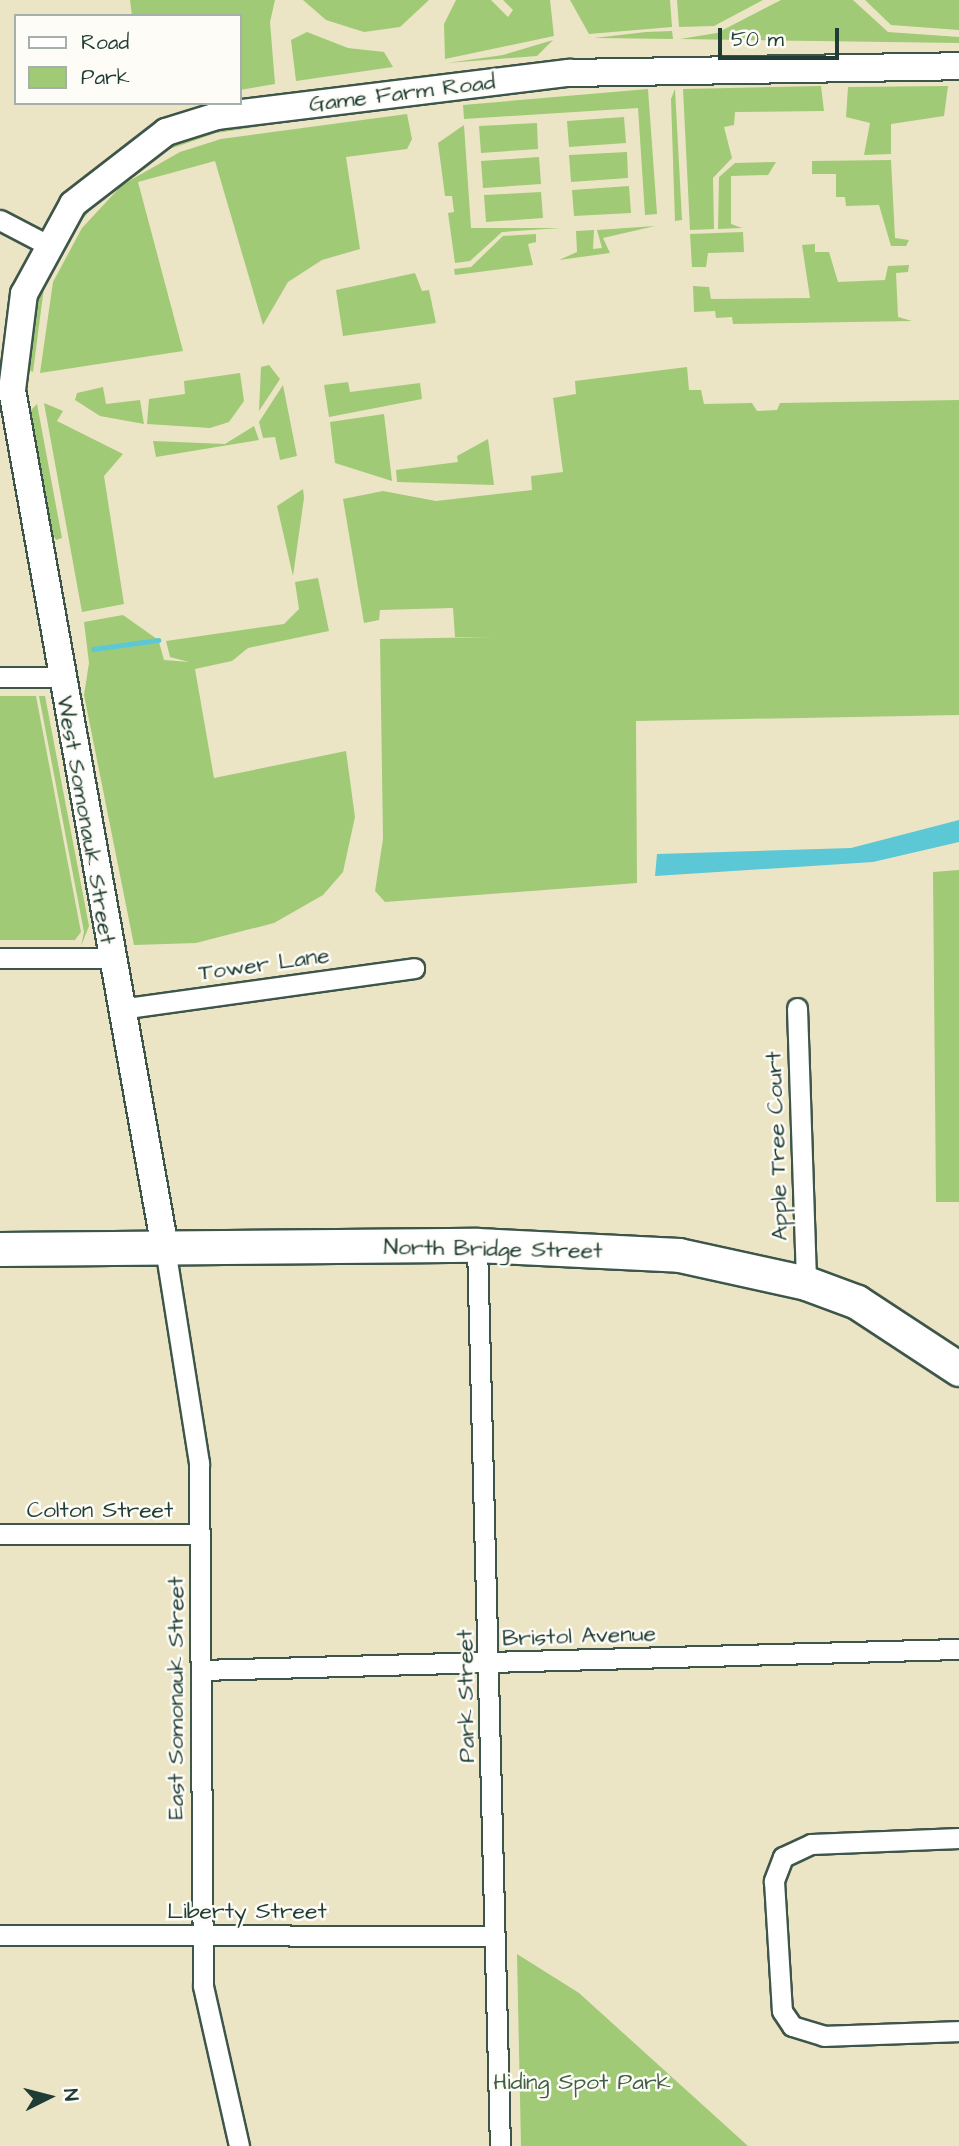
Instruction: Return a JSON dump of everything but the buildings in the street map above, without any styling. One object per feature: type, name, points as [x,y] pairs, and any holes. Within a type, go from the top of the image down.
[{"type":"highway","name":"North Bridge Street","points":[[0,1249],[477,1245],[680,1255],[806,1283],[857,1302],[959,1369]]},
{"type":"street","name":"Game Farm Road","points":[[6,390],[18,317],[46,244],[73,204],[119,162],[166,132],[217,116],[569,74],[959,65]]},
{"type":"street","points":[[0,220],[46,244]]},
{"type":"street","name":"West Somonauk Street","points":[[6,390],[165,1248]]},
{"type":"street","points":[[0,677],[61,677]]},
{"type":"street","points":[[0,958],[111,958]]},
{"type":"street","name":"Tower Lane","points":[[120,1009],[414,968]]},
{"type":"street","name":"Apple Tree Court","points":[[797,1008],[806,1283]]},
{"type":"street","name":"Park Street","points":[[477,1245],[490,1663],[500,2146]]},
{"type":"street","name":"East Somonauk Street","points":[[165,1248],[195,1414],[200,1534],[203,1986],[239,2146]]},
{"type":"street","name":"Colton Street","points":[[0,1535],[200,1534]]},
{"type":"street","name":"Bristol Avenue","points":[[201,1670],[959,1649]]},
{"type":"street","points":[[959,1838],[811,1844],[783,1857],[774,1881],[782,2011],[792,2026],[824,2036],[959,2031]]},
{"type":"street","name":"Liberty Street","points":[[0,1935],[494,1936]]},
{"type":"green space","points":[[130,0],[275,0],[270,22],[275,84],[242,90],[242,14],[132,14]]},
{"type":"green space","points":[[303,0],[429,0],[400,27],[364,32],[326,20]]},
{"type":"green space","points":[[456,0],[491,0],[508,17],[513,10],[503,0],[550,0],[554,36],[445,59],[444,24]]},
{"type":"green space","points":[[570,0],[670,0],[672,27],[589,34]]},
{"type":"green space","points":[[677,0],[763,0],[714,26],[679,27]]},
{"type":"green space","points":[[781,0],[853,0],[888,32],[959,37],[959,43],[680,39],[717,33]]},
{"type":"green space","points":[[865,0],[959,0],[959,30],[891,25]]},
{"type":"green space","points":[[672,31],[673,39],[594,38],[646,32]]},
{"type":"green space","points":[[307,32],[348,48],[384,52],[393,67],[296,81],[291,40]]},
{"type":"green space","points":[[553,40],[537,56],[447,63],[503,55]]},
{"type":"green space","points":[[821,86],[824,111],[735,112],[734,125],[724,127],[732,158],[713,178],[714,229],[690,230],[683,89]]},
{"type":"green space","points":[[948,86],[944,116],[891,124],[891,154],[864,155],[870,123],[846,117],[848,87]]},
{"type":"green space","points":[[648,89],[657,214],[645,215],[638,108],[464,119],[463,105]]},
{"type":"green space","points":[[675,89],[682,220],[675,221],[671,99]]},
{"type":"green space","points":[[396,106],[216,133],[158,153],[104,194],[70,234],[44,287],[33,372],[27,369],[25,320],[58,238],[121,171],[176,142],[212,131]]},
{"type":"green space","points":[[407,114],[412,139],[407,149],[346,157],[360,249],[322,260],[288,282],[263,325],[215,161],[138,182],[183,351],[40,373],[53,282],[82,228],[122,185],[180,152],[221,139]]},
{"type":"green space","points":[[624,117],[626,143],[569,147],[567,121]]},
{"type":"green space","points":[[537,123],[538,149],[481,153],[479,126]]},
{"type":"green space","points":[[464,125],[471,228],[561,228],[502,232],[470,261],[455,263],[448,213],[454,212],[452,196],[445,196],[438,143]]},
{"type":"green space","points":[[627,152],[628,178],[571,182],[569,155]]},
{"type":"green space","points":[[539,157],[541,184],[483,188],[481,161]]},
{"type":"green space","points":[[891,160],[895,238],[909,240],[906,246],[891,246],[879,205],[846,206],[845,197],[836,197],[836,174],[812,174],[812,161]]},
{"type":"green space","points":[[776,162],[768,175],[731,176],[731,224],[742,228],[718,229],[719,177],[735,163]]},
{"type":"green space","points":[[629,186],[631,213],[574,216],[572,190]]},
{"type":"green space","points":[[541,192],[543,218],[486,222],[484,195]]},
{"type":"green space","points":[[655,226],[603,238],[610,253],[559,260],[577,252],[576,231],[594,230],[593,249],[602,248],[597,230]]},
{"type":"green space","points":[[743,232],[744,252],[708,253],[706,267],[692,267],[690,234]]},
{"type":"green space","points":[[536,234],[536,242],[528,244],[533,265],[455,275],[454,269],[471,267],[503,236]]},
{"type":"green space","points":[[815,244],[815,252],[829,252],[838,282],[885,280],[888,266],[909,265],[908,272],[896,273],[898,317],[912,321],[733,324],[732,317],[716,318],[715,311],[694,312],[693,286],[709,287],[711,299],[810,298],[802,245]]},
{"type":"green space","points":[[415,273],[422,291],[429,290],[436,323],[343,336],[336,290]]},
{"type":"green space","points":[[269,365],[280,379],[259,411],[261,367]]},
{"type":"green space","points":[[687,367],[689,390],[701,390],[704,404],[752,403],[757,411],[777,410],[780,403],[959,400],[959,715],[636,721],[637,883],[385,902],[375,891],[383,839],[380,639],[492,637],[455,637],[453,608],[380,610],[379,620],[364,623],[343,499],[383,491],[436,501],[532,490],[531,476],[563,472],[553,398],[576,394],[575,381]]},
{"type":"green space","points":[[240,373],[244,401],[229,422],[210,428],[147,424],[149,399],[185,394],[184,381]]},
{"type":"green space","points":[[348,382],[350,392],[420,383],[422,399],[329,417],[324,385]]},
{"type":"green space","points":[[283,385],[297,456],[280,460],[275,437],[263,438],[259,422]]},
{"type":"green space","points":[[103,387],[106,404],[140,400],[144,424],[100,416],[75,400],[77,393]]},
{"type":"green space","points":[[44,403],[63,411],[57,421],[123,454],[104,476],[124,604],[82,612]]},
{"type":"green space","points":[[37,404],[62,538],[56,540],[46,522],[27,414]]},
{"type":"green space","points":[[384,414],[392,481],[335,463],[330,422]]},
{"type":"green space","points":[[254,426],[259,440],[156,457],[153,441],[225,444]]},
{"type":"green space","points":[[488,439],[494,485],[397,482],[396,470],[458,462],[457,456]]},
{"type":"green space","points":[[303,489],[304,498],[293,576],[277,506]]},
{"type":"green space","points":[[318,578],[329,631],[248,648],[232,661],[195,669],[214,778],[346,751],[355,817],[343,872],[323,895],[274,923],[196,943],[134,945],[84,695],[89,663],[84,622],[123,615],[157,639],[91,652],[159,642],[164,660],[189,662],[170,657],[166,641],[284,624],[299,609],[295,582]]},
{"type":"green space","points":[[0,696],[36,696],[81,932],[75,940],[0,940]]},
{"type":"green space","points":[[39,696],[45,696],[89,926],[81,946],[84,932]]},
{"type":"green space","points":[[959,870],[959,1202],[936,1202],[933,872]]},
{"type":"green space","name":"Hiding Spot Park","points":[[517,1954],[579,1993],[748,2146],[521,2146]]},
{"type":"water","points":[[959,820],[959,842],[873,862],[655,876],[657,854],[851,848]]},
{"type":"waterway","points":[[93,649],[158,640]]}]
